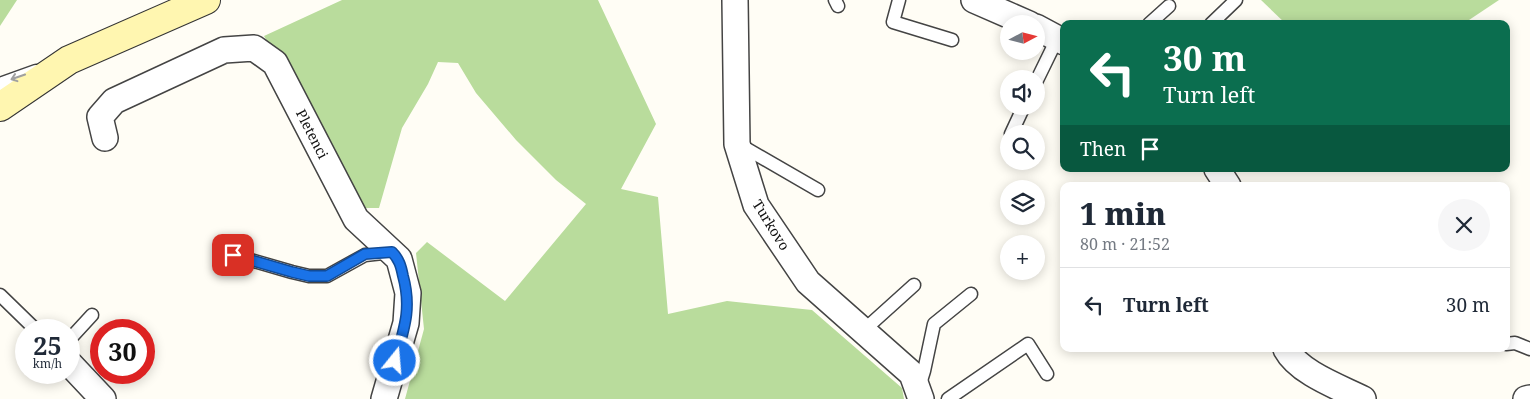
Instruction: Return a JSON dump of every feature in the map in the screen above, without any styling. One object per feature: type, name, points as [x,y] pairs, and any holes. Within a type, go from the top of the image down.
[{"type":"main road","points":[[0,107],[69,60],[206,0]]},
{"type":"street","name":"Turkovo","points":[[735,0],[737,144],[756,205],[808,282],[912,374],[919,395]]},
{"type":"street","points":[[974,0],[1008,15]]},
{"type":"street","name":"Pletenci","points":[[104,138],[100,117],[114,101],[224,50],[254,48],[275,63],[356,219],[399,258],[408,293],[406,323],[384,399]]},
{"type":"street","points":[[1288,352],[1313,375],[1363,399]]},
{"type":"street","points":[[80,375],[103,399]]},
{"type":"street","points":[[1526,399],[1530,398]]},
{"type":"lane","points":[[900,0],[893,22],[952,40]]},
{"type":"lane","points":[[1215,20],[1236,0]]},
{"type":"lane","points":[[1153,20],[1169,6]]},
{"type":"lane","points":[[1040,70],[1052,36]]},
{"type":"lane","points":[[0,84],[69,60]]},
{"type":"lane","points":[[737,144],[818,190]]},
{"type":"lane","points":[[233,255],[309,276],[327,276],[365,254],[392,252]]},
{"type":"lane","points":[[863,331],[914,286]]},
{"type":"lane","points":[[0,294],[25,319]]},
{"type":"lane","points":[[919,395],[934,324],[971,294]]},
{"type":"lane","points":[[80,328],[92,315]]},
{"type":"lane","points":[[1510,344],[1515,343],[1530,349]]},
{"type":"lane","points":[[948,399],[1028,344],[1047,374]]},
{"type":"green space","points":[[0,0],[17,0],[0,26]]},
{"type":"green space","points":[[342,0],[598,0],[656,124],[621,189],[658,197],[668,314],[727,301],[812,310],[902,388],[904,399],[405,399],[424,329],[416,253],[427,242],[505,301],[586,204],[556,180],[516,140],[476,93],[458,63],[438,62],[428,84],[402,128],[379,208],[363,208],[264,36]]},
{"type":"green space","points":[[1261,0],[1499,0],[1469,20],[1282,20]]},
{"type":"route","points":[[233,255],[309,276],[327,276],[365,254],[392,252],[399,258],[408,293],[406,323],[395,361]]}]
